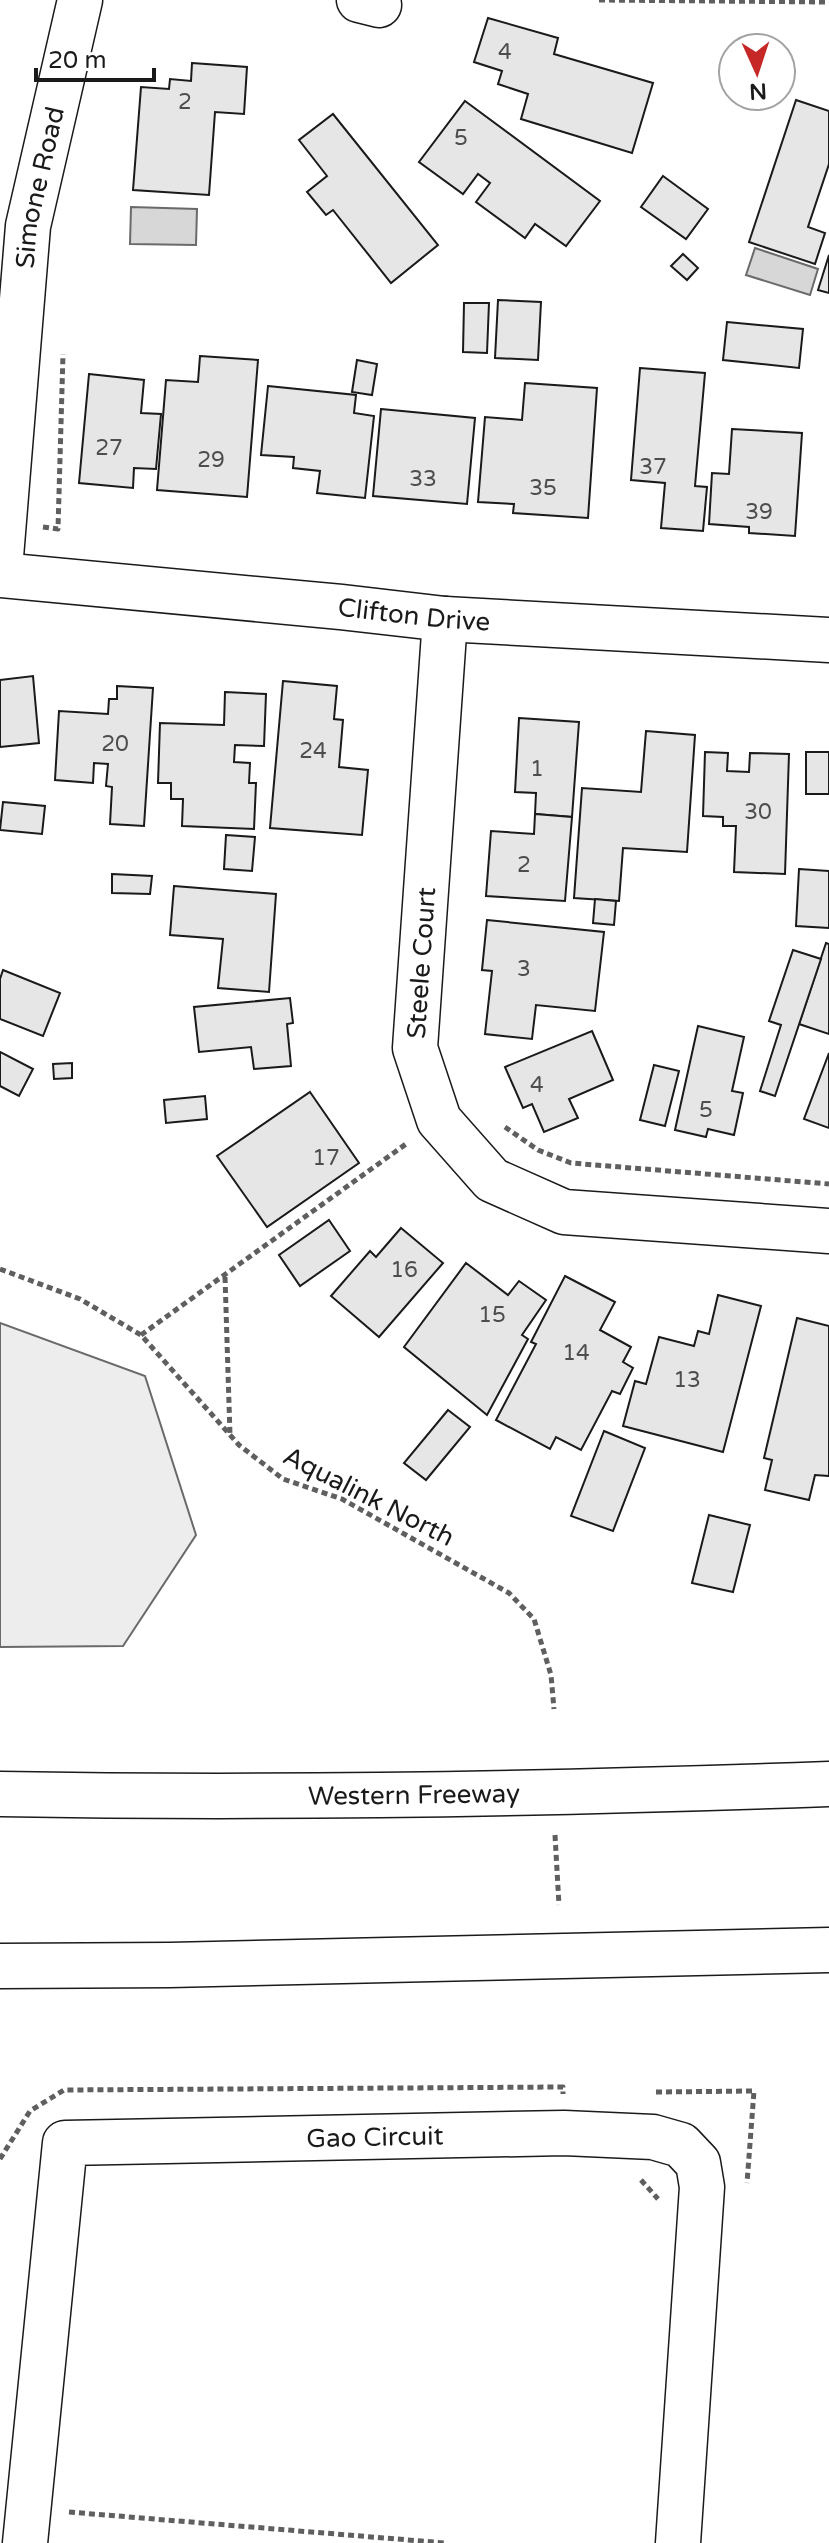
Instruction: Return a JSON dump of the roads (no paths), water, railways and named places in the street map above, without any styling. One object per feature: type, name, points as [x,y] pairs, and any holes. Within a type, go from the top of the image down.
[{"type":"main road","name":"Simone Road","points":[[0,572],[28,226],[80,0]]},
{"type":"main road","name":"Clifton Drive","points":[[0,572],[445,619],[829,640]]},
{"type":"main road","name":"Steele Court","points":[[445,619],[415,1048],[439,1120],[492,1180],[564,1212],[829,1231]]},
{"type":"main road","points":[[0,1778],[156,1797]]},
{"type":"main road","name":"Western Freeway","points":[[0,1794],[156,1797],[550,1793],[829,1784]]},
{"type":"main road","points":[[0,1966],[829,1950]]},
{"type":"main road","name":"Gao Circuit","points":[[27,2526],[65,2143],[564,2133],[653,2137],[681,2145],[698,2163],[702,2187],[678,2543]]}]
